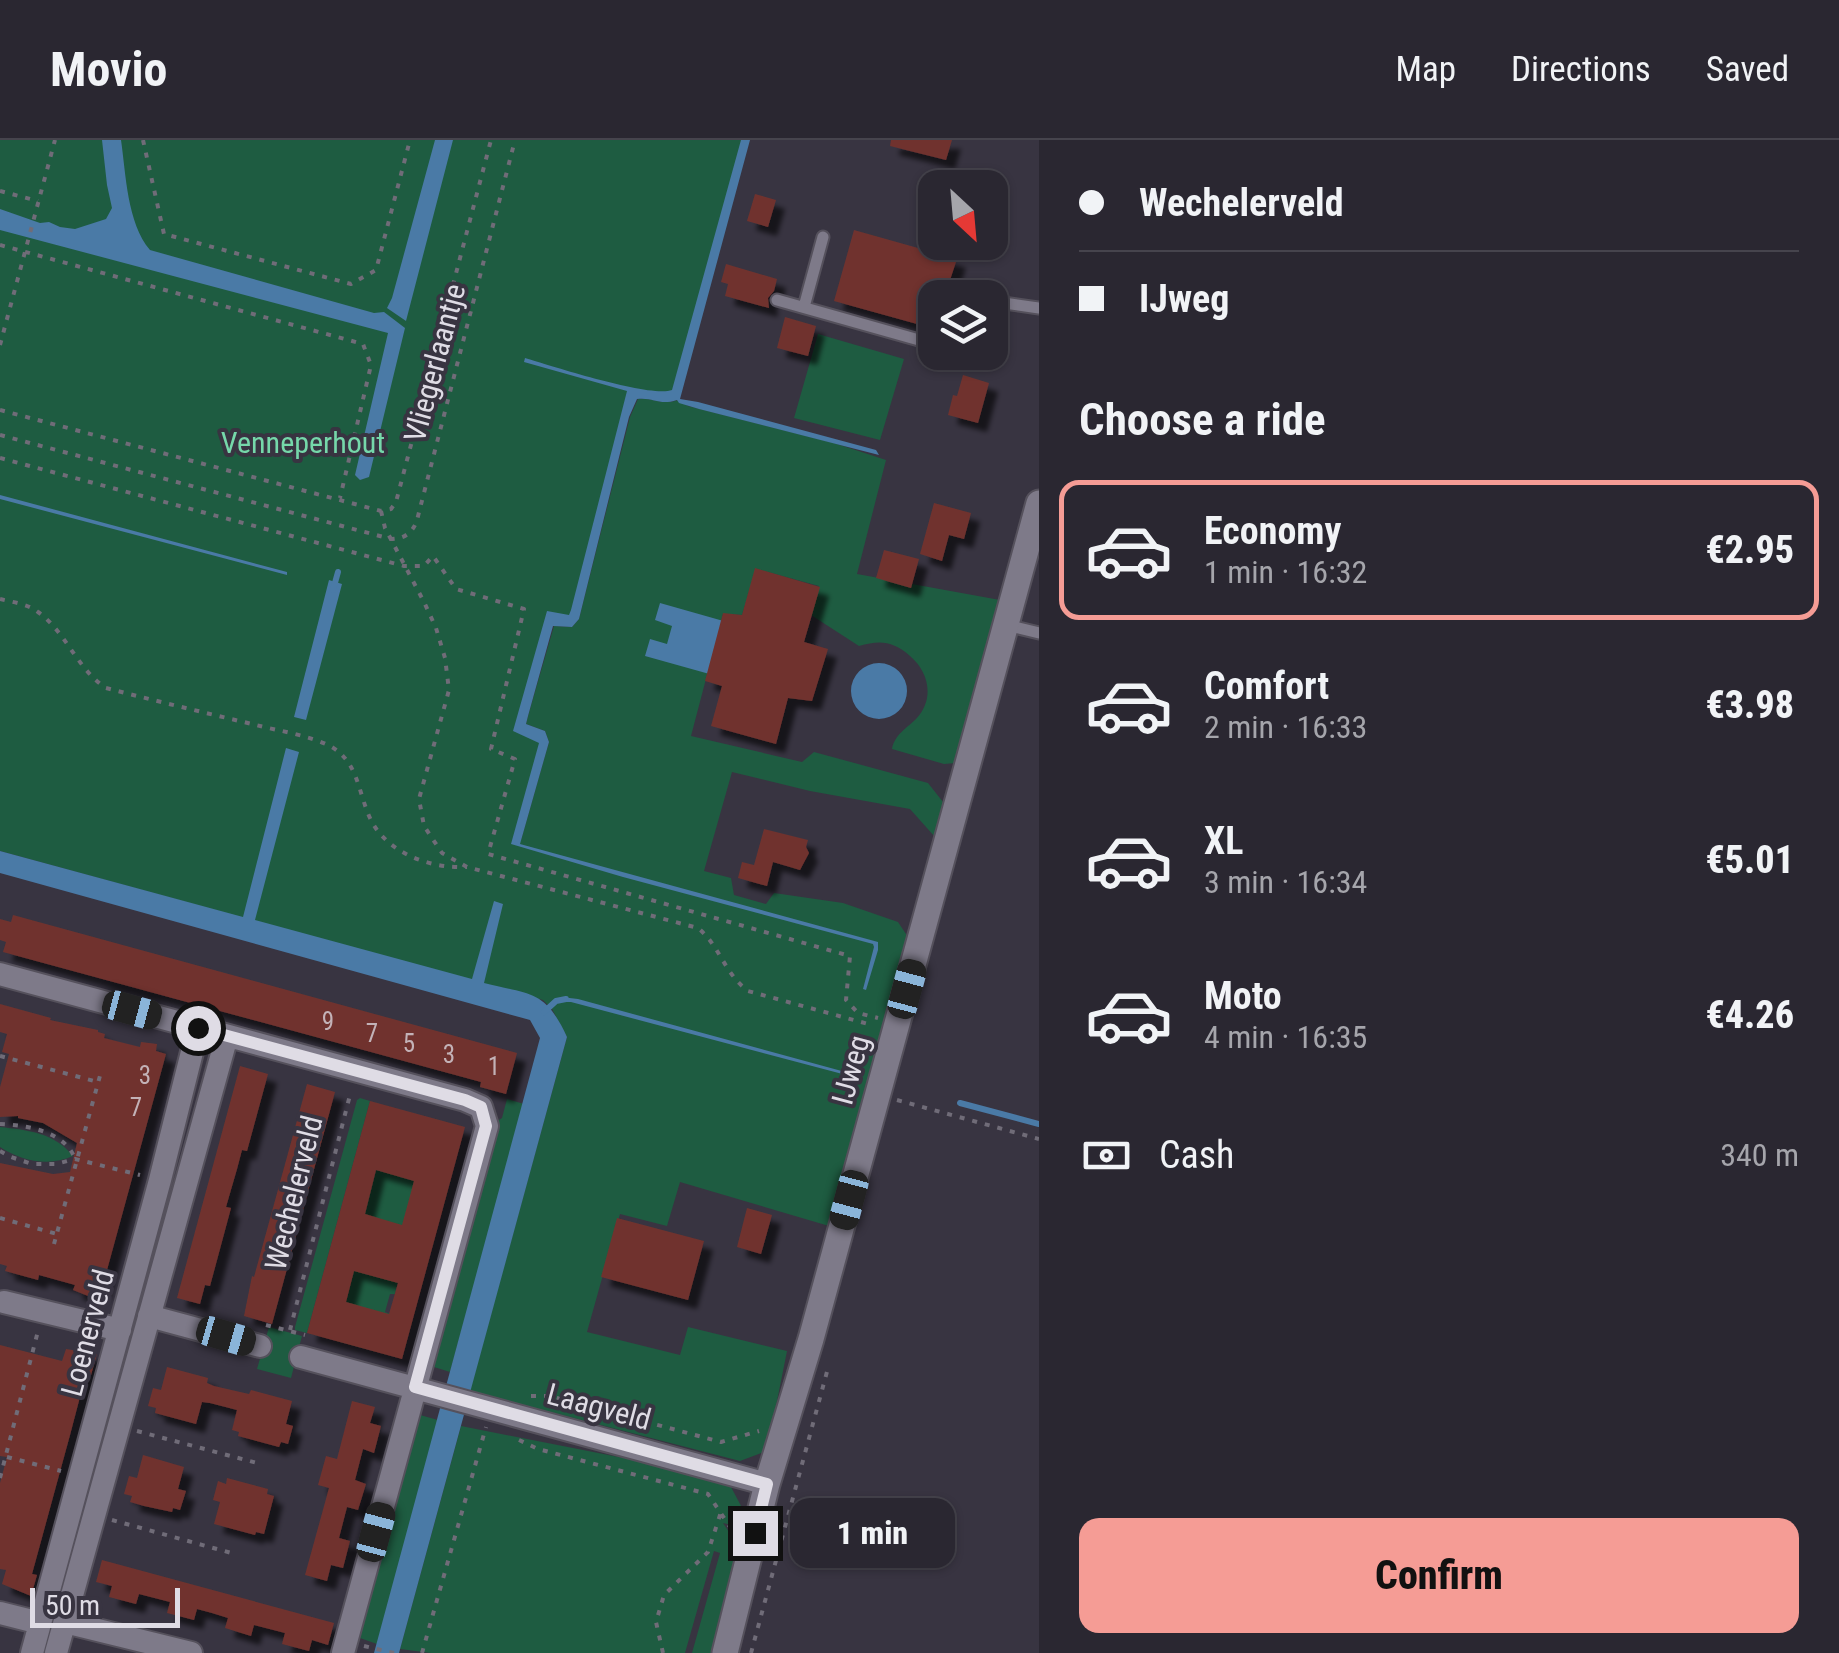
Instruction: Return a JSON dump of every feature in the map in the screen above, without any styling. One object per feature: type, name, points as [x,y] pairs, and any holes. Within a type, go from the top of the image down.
[{"type":"street","name":"IJweg","points":[[724,1653],[767,1484],[811,1339],[1038,508]]},
{"type":"street","points":[[0,974],[481,1107],[486,1126],[354,1650]]},
{"type":"street","name":"Loenerveld","points":[[32,1653],[198,1028]]},
{"type":"street","name":"Loenerveld","points":[[56,1653],[227,1036]]},
{"type":"street","points":[[4,1302],[120,1330]]},
{"type":"street","name":"Loenerveld","points":[[149,1316],[260,1346]]},
{"type":"street","points":[[302,1357],[422,1389]]},
{"type":"street","name":"Laagveld","points":[[422,1389],[474,1413],[767,1484]]},
{"type":"street","points":[[0,1614],[40,1623]]},
{"type":"street","points":[[65,1622],[191,1653]]},
{"type":"lane","points":[[804,307],[823,237]]},
{"type":"lane","points":[[777,300],[918,340]]},
{"type":"lane","points":[[1008,304],[1039,308]]},
{"type":"lane","points":[[1006,625],[1039,634]]},
{"type":"path","points":[[0,345],[55,140]]},
{"type":"path","points":[[143,140],[164,234],[352,284],[376,270],[410,140]]},
{"type":"path","points":[[0,410],[380,511],[391,508],[396,502],[491,140]]},
{"type":"path","name":"Vliegerlaantje","points":[[391,538],[408,534],[417,520],[516,140]]},
{"type":"path","points":[[0,191],[38,201]]},
{"type":"path","points":[[0,245],[362,344],[371,365],[340,500]]},
{"type":"path","points":[[0,435],[391,538]]},
{"type":"path","points":[[0,458],[404,566],[424,566],[432,556],[456,589],[524,608],[491,749],[516,758],[488,854],[850,956],[846,1000],[858,1013],[896,1028]]},
{"type":"path","points":[[380,511],[436,628],[446,658],[449,690],[419,799],[424,826],[442,853],[467,867],[698,928],[711,938],[726,968],[748,991],[896,1028]]},
{"type":"path","points":[[0,599],[38,612],[92,679],[106,688],[332,747],[358,779],[372,822],[388,842],[410,856],[434,864],[467,867]]},
{"type":"path","points":[[0,1056],[98,1082]]},
{"type":"path","points":[[54,1244],[101,1072]]},
{"type":"path","name":"Wechelerveld","points":[[290,1330],[356,1072]]},
{"type":"path","points":[[878,1096],[1039,1139]]},
{"type":"path","points":[[0,1124],[43,1131],[68,1146],[76,1159]]},
{"type":"path","points":[[0,1151],[24,1162],[44,1165],[76,1159],[160,1180]]},
{"type":"path","points":[[0,1218],[57,1234]]},
{"type":"path","points":[[0,1478],[44,1312]]},
{"type":"path","points":[[260,1346],[266,1324],[290,1330],[307,1336],[302,1357]]},
{"type":"path","points":[[517,1396],[550,1396],[721,1442],[762,1430],[781,1435]]},
{"type":"path","points":[[474,1413],[486,1426],[497,1430]]},
{"type":"path","name":"Loenerveld","points":[[118,1426],[258,1463]]},
{"type":"path","points":[[422,1653],[486,1426]]},
{"type":"path","points":[[510,1436],[538,1449],[708,1494],[730,1527],[782,1539]]},
{"type":"path","points":[[6,1456],[80,1476]]},
{"type":"path","points":[[663,1653],[656,1622],[664,1595],[708,1552],[720,1512]]},
{"type":"path","points":[[93,1514],[235,1554]]},
{"type":"path","points":[[354,1650],[394,1653]]},
{"type":"green space","name":"Venneperhout","points":[[0,140],[745,140],[675,398],[631,391],[573,624],[549,620],[521,726],[544,733],[518,840],[549,742],[545,731],[526,724],[528,716],[554,626],[572,627],[579,619],[630,417],[638,399],[678,400],[886,460],[857,574],[1000,600],[956,763],[944,764],[892,749],[926,703],[927,686],[922,670],[898,647],[880,643],[859,646],[811,615],[819,586],[756,569],[742,615],[723,614],[691,736],[802,762],[814,752],[928,783],[943,802],[935,837],[910,809],[732,772],[704,871],[731,878],[734,895],[766,904],[774,893],[843,903],[898,922],[908,937],[829,1226],[680,1182],[667,1226],[620,1214],[587,1332],[680,1355],[688,1327],[787,1351],[767,1451],[740,1461],[469,1394],[567,1037],[543,1000],[0,851]]},
{"type":"green space","points":[[818,334],[904,359],[880,440],[794,418]]},
{"type":"green space","points":[[507,1099],[524,1104],[450,1372],[434,1367],[428,1370],[435,1361],[494,1142],[494,1123],[502,1118]]},
{"type":"green space","points":[[357,1100],[370,1101],[307,1333],[295,1330]]},
{"type":"green space","points":[[437,1119],[395,1294],[390,1294],[385,1312],[390,1314],[379,1331],[374,1351],[336,1341],[377,1166]]},
{"type":"green space","points":[[0,1127],[49,1138],[73,1156],[45,1162],[17,1156],[0,1147]]},
{"type":"green space","points":[[269,1327],[302,1336],[291,1378],[257,1369]]},
{"type":"green space","points":[[420,1411],[420,1415],[438,1420],[377,1644],[360,1638],[368,1606],[363,1603],[376,1578]]},
{"type":"green space","points":[[461,1426],[634,1460],[731,1487],[748,1519],[745,1528],[723,1523],[729,1532],[740,1534],[716,1653],[692,1653],[720,1553],[714,1551],[685,1653],[431,1653],[400,1649]]},
{"type":"water","points":[[102,140],[121,140],[132,212],[150,250],[374,313],[384,312],[405,328],[369,477],[360,480],[355,475],[388,333],[0,230],[0,209],[40,223],[75,229],[106,219],[112,208]]},
{"type":"water","points":[[435,140],[453,140],[406,321],[387,308]]},
{"type":"water","points":[[741,140],[750,140],[680,399],[876,450],[879,455],[677,400],[637,399],[629,417],[579,619],[572,627],[553,626],[528,716],[526,724],[545,731],[549,742],[520,844],[878,942],[866,990],[863,989],[873,944],[511,844],[539,743],[513,731],[547,611],[569,615],[571,610],[627,391],[524,362],[525,358],[623,386],[672,390]]},
{"type":"water","points":[[0,495],[287,572],[287,575],[0,499]]},
{"type":"water","points":[[329,580],[342,584],[306,720],[294,717]]},
{"type":"water","points":[[660,603],[741,626],[713,675],[645,656],[650,639],[667,644],[672,626],[655,620]]},
{"type":"water","points":[[879,663],[899,671],[907,691],[899,711],[879,719],[859,711],[851,691],[859,671]]},
{"type":"water","points":[[286,748],[299,752],[255,920],[472,979],[494,901],[503,904],[484,983],[534,996],[551,1010],[567,1037],[399,1653],[374,1653],[540,1038],[530,1020],[0,873],[0,851],[243,917]]},
{"type":"water","points":[[561,997],[849,1073],[850,1076],[564,1002]]},
{"type":"building","points":[[891,140],[952,140],[946,160],[890,146]]},
{"type":"building","points":[[755,194],[776,200],[768,227],[747,221]]},
{"type":"building","points":[[854,230],[918,248],[918,260],[957,260],[950,280],[918,280],[918,324],[834,301]]},
{"type":"building","points":[[726,264],[777,279],[768,298],[769,308],[725,296],[728,284],[721,282]]},
{"type":"building","points":[[785,317],[816,326],[808,356],[777,348]]},
{"type":"building","points":[[963,375],[989,383],[978,423],[948,415]]},
{"type":"building","points":[[934,503],[971,513],[964,539],[949,535],[942,561],[920,554]]},
{"type":"building","points":[[884,550],[919,559],[911,588],[876,578]]},
{"type":"building","points":[[755,568],[820,587],[804,642],[828,649],[812,701],[788,698],[776,744],[711,726],[722,686],[705,681],[723,613],[742,615]]},
{"type":"building","points":[[764,829],[808,840],[809,853],[800,870],[773,862],[767,886],[738,878],[742,862],[754,865]]},
{"type":"building","points":[[13,915],[517,1053],[506,1094],[480,1087],[481,1082],[3,952],[6,942],[0,940],[0,919],[11,922]]},
{"type":"building","points":[[0,1004],[98,1030],[105,1034],[104,1038],[140,1047],[141,1042],[157,1044],[156,1051],[166,1054],[101,1292],[91,1289],[88,1296],[73,1290],[75,1285],[5,1271],[7,1266],[0,1264],[0,1163],[53,1174],[70,1172],[77,1143],[43,1123],[18,1116],[0,1117],[0,1087],[9,1054],[2,1052],[7,1034],[0,1032]]},
{"type":"building","points":[[240,1066],[268,1074],[247,1151],[242,1150],[226,1207],[231,1208],[210,1286],[205,1285],[200,1304],[177,1298]]},
{"type":"building","points":[[307,1084],[335,1092],[272,1324],[244,1316]]},
{"type":"building","points":[[370,1101],[465,1127],[402,1359],[307,1333]],"holes":[[[376,1170],[414,1181],[402,1225],[365,1214]],[[354,1271],[398,1283],[389,1314],[346,1302]]]},
{"type":"building","points":[[747,1208],[772,1215],[761,1254],[737,1247]]},
{"type":"building","points":[[617,1218],[704,1241],[688,1300],[601,1277]]},
{"type":"building","points":[[0,1345],[62,1361],[66,1349],[97,1354],[91,1375],[86,1374],[32,1574],[37,1575],[31,1596],[2,1584],[6,1570],[0,1569],[0,1483],[7,1457],[0,1456]]},
{"type":"building","points":[[167,1367],[208,1378],[207,1383],[214,1386],[249,1394],[251,1390],[292,1401],[286,1424],[293,1426],[288,1444],[281,1442],[279,1447],[238,1436],[239,1432],[232,1430],[237,1410],[210,1403],[202,1402],[196,1424],[155,1413],[156,1408],[148,1406],[153,1388],[161,1390]]},
{"type":"building","points":[[352,1401],[375,1407],[370,1423],[381,1426],[374,1453],[363,1449],[355,1480],[366,1484],[358,1510],[347,1507],[339,1538],[350,1541],[343,1568],[331,1565],[327,1581],[305,1575],[329,1488],[318,1485],[326,1456],[337,1459]]},
{"type":"building","points":[[143,1455],[184,1467],[178,1489],[186,1491],[180,1510],[173,1508],[172,1512],[130,1502],[132,1496],[124,1494],[129,1476],[137,1478]]},
{"type":"building","points":[[227,1478],[268,1489],[267,1494],[274,1496],[264,1534],[214,1524],[220,1502],[213,1500],[218,1481],[226,1484]]},
{"type":"building","points":[[102,1560],[334,1623],[328,1645],[312,1640],[309,1651],[282,1644],[285,1633],[254,1625],[251,1636],[225,1628],[228,1618],[212,1613],[197,1609],[194,1620],[167,1613],[170,1602],[139,1594],[136,1604],[109,1597],[112,1586],[96,1582]]},
{"type":"waterway","points":[[333,590],[338,572]]},
{"type":"waterway","points":[[544,1012],[556,1001],[566,999]]},
{"type":"waterway","points":[[960,1103],[1039,1124]]},
{"type":"route","points":[[198,1028],[481,1107],[486,1126],[415,1387],[767,1484],[755,1533]]}]
